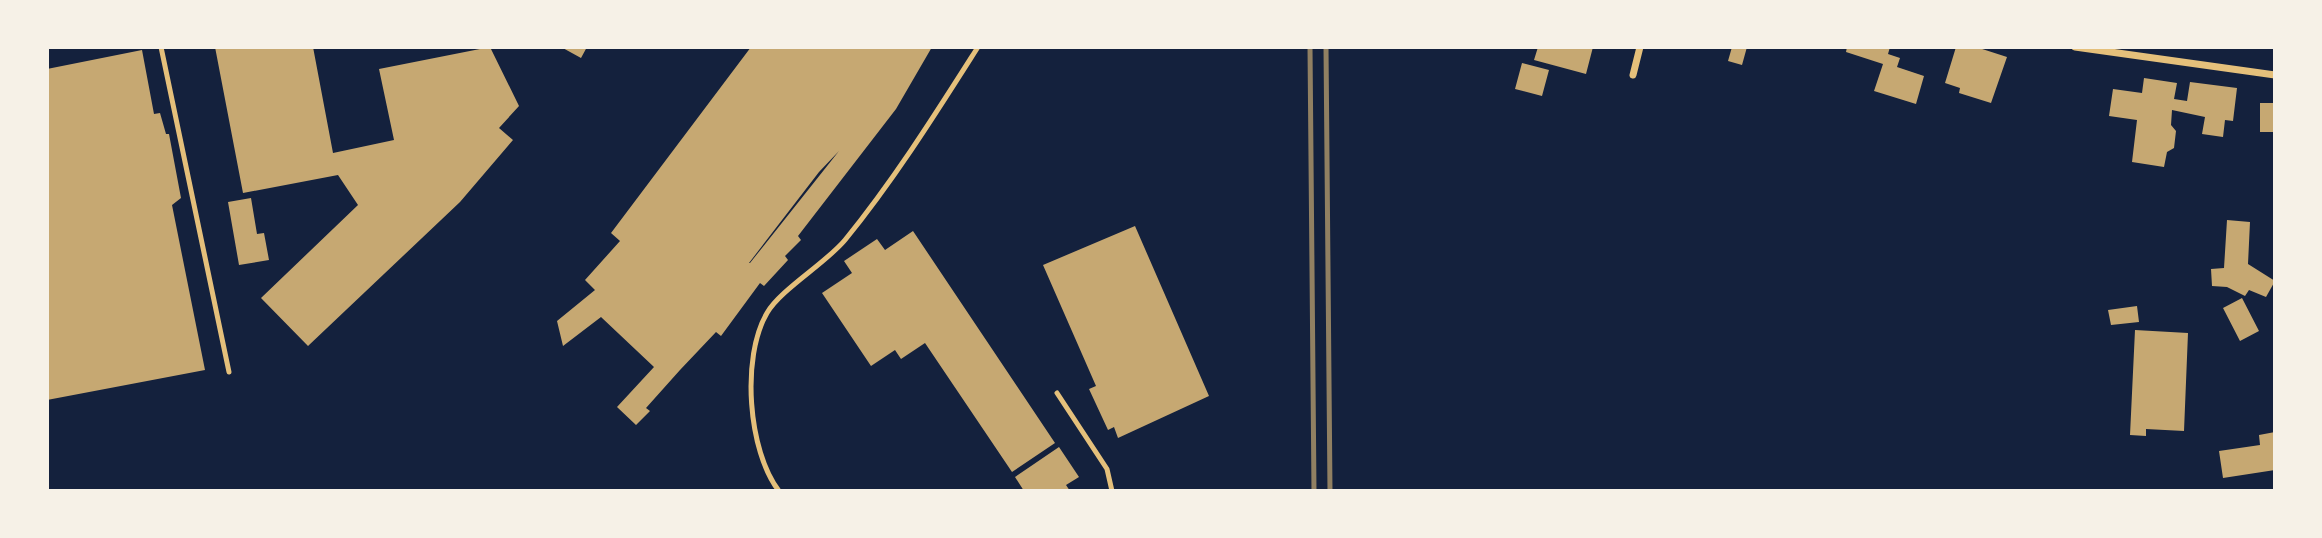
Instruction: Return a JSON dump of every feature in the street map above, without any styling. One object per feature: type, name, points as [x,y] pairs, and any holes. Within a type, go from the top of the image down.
[{"type":"street","points":[[1633,75],[1640,47]]},
{"type":"street","points":[[2076,47],[2275,75]]},
{"type":"lane","points":[[161,47],[229,372]]},
{"type":"lane","points":[[779,491],[769,478],[753,422],[754,349],[768,311],[843,242],[912,149],[978,47]]},
{"type":"lane","points":[[1057,393],[1107,469],[1112,491]]},
{"type":"building","points":[[215,47],[313,47],[333,153],[394,140],[379,69],[490,47],[519,106],[499,128],[513,140],[460,202],[308,346],[261,298],[358,205],[338,175],[243,193]]},
{"type":"building","points":[[561,47],[587,47],[581,58]]},
{"type":"building","points":[[751,47],[932,47],[896,109],[798,236],[801,240],[785,256],[788,260],[764,286],[760,283],[721,336],[716,332],[646,408],[650,411],[636,425],[617,407],[654,367],[601,317],[563,346],[557,321],[595,290],[585,280],[620,241],[611,233]],"holes":[[[839,151],[750,263],[819,172]]]},
{"type":"building","points":[[1538,47],[1593,47],[1586,74],[1534,60]]},
{"type":"building","points":[[1732,47],[1747,47],[1742,65],[1728,61]]},
{"type":"building","points":[[1847,47],[1890,47],[1888,54],[1900,58],[1897,67],[1924,76],[1916,104],[1874,91],[1883,64],[1846,52]]},
{"type":"building","points":[[1956,47],[1976,47],[2007,57],[1991,103],[1959,93],[1960,88],[1945,83]]},
{"type":"building","points":[[142,50],[154,114],[160,113],[166,134],[169,134],[181,198],[172,205],[205,370],[47,400],[47,69]]},
{"type":"building","points":[[1522,63],[1549,70],[1542,96],[1515,89]]},
{"type":"building","points":[[2144,78],[2177,83],[2174,99],[2187,101],[2190,82],[2237,88],[2233,121],[2225,120],[2223,137],[2202,134],[2205,117],[2172,110],[2171,125],[2176,131],[2174,148],[2167,152],[2164,167],[2132,162],[2137,120],[2109,116],[2113,89],[2142,93]]},
{"type":"building","points":[[2260,103],[2275,103],[2275,132],[2260,132]]},
{"type":"building","points":[[251,198],[257,234],[264,233],[269,260],[239,265],[228,202]]},
{"type":"building","points":[[2227,220],[2250,222],[2248,264],[2275,281],[2266,297],[2249,290],[2245,296],[2227,287],[2212,286],[2211,269],[2224,268]]},
{"type":"building","points":[[1135,226],[1209,396],[1118,438],[1114,427],[1108,430],[1089,389],[1096,386],[1043,265]]},
{"type":"building","points":[[913,231],[1055,443],[1012,472],[925,343],[901,359],[895,350],[871,366],[822,293],[852,273],[844,261],[877,239],[885,250]]},
{"type":"building","points":[[2242,298],[2259,331],[2240,341],[2223,308]]},
{"type":"building","points":[[2137,306],[2139,322],[2111,325],[2108,310]]},
{"type":"building","points":[[2135,330],[2188,333],[2184,431],[2146,429],[2146,436],[2130,435]]},
{"type":"building","points":[[2275,432],[2275,470],[2223,478],[2219,451],[2260,445],[2259,435]]},
{"type":"building","points":[[1059,447],[1079,477],[1066,485],[1070,491],[1024,491],[1015,477]]},
{"type":"railway","points":[[1310,47],[1314,491]]},
{"type":"railway","points":[[1326,47],[1330,491]]}]
